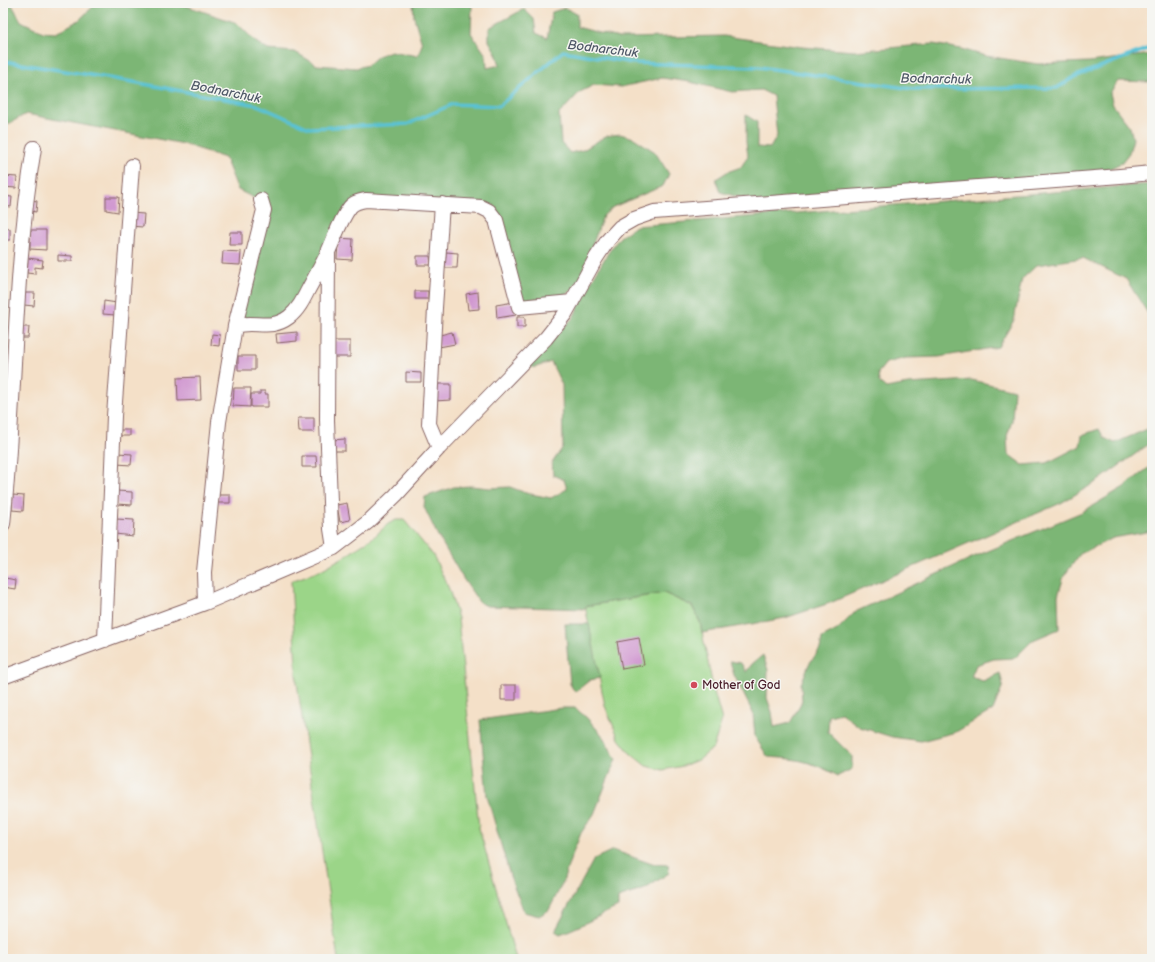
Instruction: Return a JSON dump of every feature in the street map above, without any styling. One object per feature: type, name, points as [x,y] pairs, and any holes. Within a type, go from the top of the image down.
[{"type":"street","points":[[3,524],[22,245],[34,148]]},
{"type":"street","points":[[105,640],[114,416],[132,166]]},
{"type":"street","points":[[3,677],[205,603],[334,548],[368,522],[396,495],[439,448],[546,338],[565,314],[596,258],[608,240],[620,227],[634,219],[654,212],[1152,173]]},
{"type":"street","points":[[205,603],[204,572],[219,422],[235,326],[264,210],[261,200]]},
{"type":"street","points":[[235,326],[240,324],[270,326],[281,322],[290,316],[300,305],[350,206],[356,202],[366,200],[481,207],[489,211],[496,220],[519,307],[572,302]]},
{"type":"street","points":[[439,448],[429,424],[442,204]]},
{"type":"street","points":[[328,252],[327,420],[331,529],[334,548]]},
{"type":"green space","points":[[3,3],[11,3],[21,21],[43,32],[56,33],[79,20],[97,3],[178,3],[237,23],[256,42],[268,50],[295,52],[317,65],[356,68],[368,65],[378,56],[391,51],[418,56],[422,44],[414,17],[413,3],[470,3],[472,7],[471,33],[486,55],[487,68],[500,65],[496,53],[489,41],[489,28],[524,9],[534,19],[536,33],[547,38],[552,12],[565,8],[577,14],[577,27],[619,38],[724,36],[802,47],[854,51],[933,44],[961,49],[986,56],[1038,64],[1089,62],[1152,54],[1152,82],[1118,81],[1110,93],[1113,105],[1130,127],[1133,139],[1129,153],[1121,163],[1109,169],[1066,178],[761,203],[720,192],[716,179],[727,172],[741,167],[748,156],[746,142],[746,115],[757,122],[757,147],[770,148],[777,136],[773,96],[761,90],[732,92],[690,82],[662,78],[621,87],[594,85],[580,92],[559,114],[561,143],[570,153],[583,150],[606,136],[620,134],[634,138],[655,152],[669,174],[663,186],[613,207],[603,216],[580,279],[573,290],[562,296],[520,301],[486,206],[360,197],[298,304],[286,316],[233,322],[261,208],[256,199],[238,190],[225,158],[184,144],[26,114],[3,127]]},
{"type":"green space","points":[[1152,184],[1152,320],[1126,279],[1083,258],[1037,265],[1022,279],[1014,320],[998,347],[939,357],[906,358],[886,363],[878,373],[879,382],[886,388],[908,384],[972,380],[1014,390],[1012,421],[1007,436],[1008,454],[1023,465],[1047,463],[1080,446],[1082,435],[1099,429],[1104,438],[1115,443],[1152,427],[1152,442],[1098,481],[1061,503],[830,603],[785,618],[702,633],[700,622],[692,606],[664,593],[586,606],[586,609],[487,606],[479,602],[464,580],[438,536],[424,507],[425,497],[454,487],[510,487],[526,493],[551,498],[567,489],[564,480],[553,475],[552,463],[563,447],[562,385],[551,362],[536,367],[526,368],[526,364],[573,318],[592,280],[608,253],[620,237],[636,226]]},
{"type":"green space","points":[[1152,465],[1152,531],[1113,538],[1080,554],[1064,576],[1058,596],[1059,629],[1033,640],[1015,658],[994,659],[976,665],[971,677],[983,681],[1000,673],[1003,685],[993,710],[956,732],[921,741],[892,737],[860,727],[841,713],[829,716],[828,732],[852,756],[852,769],[838,776],[812,764],[768,757],[755,737],[753,713],[734,675],[730,661],[741,663],[746,672],[752,664],[763,655],[768,670],[767,698],[772,712],[774,727],[790,723],[802,701],[801,684],[809,664],[820,649],[822,638],[837,630],[855,612],[976,556],[1082,512],[1124,487]]},
{"type":"green space","points":[[396,520],[404,520],[433,555],[449,589],[458,618],[479,828],[516,959],[338,959],[297,683],[291,581],[319,571],[347,555],[375,536],[388,524]]},
{"type":"green space","points":[[664,593],[692,606],[700,622],[714,692],[722,720],[713,748],[700,759],[683,766],[663,770],[646,766],[630,753],[619,739],[605,706],[585,606]]},
{"type":"green space","points":[[565,624],[589,624],[600,678],[590,680],[575,692],[570,684]]},
{"type":"green space","points":[[561,708],[575,708],[587,718],[602,735],[616,759],[594,814],[581,833],[563,882],[549,910],[539,916],[524,912],[510,876],[487,796],[480,720]]},
{"type":"green space","points":[[613,850],[652,864],[668,865],[669,873],[645,889],[618,898],[618,907],[560,934],[555,931],[594,859]]},
{"type":"building","points":[[3,176],[17,177],[16,188],[3,187]]},
{"type":"building","points":[[3,196],[12,197],[11,207],[3,206]]},
{"type":"building","points":[[106,197],[119,197],[118,212],[106,210]]},
{"type":"building","points":[[31,200],[37,201],[36,212],[30,211]]},
{"type":"building","points":[[130,213],[144,214],[143,227],[129,226]]},
{"type":"building","points":[[3,228],[10,229],[10,240],[3,240]]},
{"type":"building","points":[[30,230],[46,230],[46,250],[30,249]]},
{"type":"building","points":[[230,232],[242,232],[242,245],[229,245]]},
{"type":"building","points":[[338,238],[353,239],[352,260],[337,259]]},
{"type":"building","points":[[223,251],[241,252],[240,265],[222,264]]},
{"type":"building","points":[[446,252],[458,253],[457,268],[445,268]]},
{"type":"building","points":[[58,255],[72,256],[72,261],[58,261]]},
{"type":"building","points":[[417,256],[430,256],[431,265],[417,265]]},
{"type":"building","points":[[28,258],[43,260],[42,268],[35,267],[35,274],[27,273]]},
{"type":"building","points":[[415,291],[428,291],[428,299],[415,299]]},
{"type":"building","points":[[478,292],[479,309],[468,310],[466,294]]},
{"type":"building","points":[[25,293],[35,293],[34,306],[24,305]]},
{"type":"building","points":[[104,301],[117,303],[115,315],[103,314]]},
{"type":"building","points":[[514,302],[516,315],[497,318],[496,305]]},
{"type":"building","points":[[517,317],[525,317],[525,327],[517,327]]},
{"type":"building","points":[[23,327],[29,327],[28,338],[22,338]]},
{"type":"building","points":[[297,332],[297,341],[277,343],[276,334]]},
{"type":"building","points":[[452,332],[455,344],[439,347],[436,336]]},
{"type":"building","points":[[212,334],[220,335],[219,346],[211,345]]},
{"type":"building","points":[[333,341],[350,341],[350,357],[333,357]]},
{"type":"building","points":[[238,356],[255,356],[255,370],[238,370]]},
{"type":"building","points":[[406,372],[421,373],[421,382],[406,382]]},
{"type":"building","points":[[200,377],[201,400],[178,401],[177,378]]},
{"type":"building","points":[[433,384],[451,384],[451,400],[434,401]]},
{"type":"building","points":[[234,388],[251,388],[250,407],[233,406]]},
{"type":"building","points":[[260,391],[265,391],[265,394],[268,394],[268,407],[251,407],[251,394],[260,394]]},
{"type":"building","points":[[298,418],[314,418],[314,432],[299,432]]},
{"type":"building","points":[[120,430],[130,430],[130,436],[121,436]]},
{"type":"building","points":[[345,439],[345,451],[332,451],[332,440]]},
{"type":"building","points":[[117,453],[132,454],[131,465],[117,464]]},
{"type":"building","points":[[302,456],[316,456],[317,467],[302,467]]},
{"type":"building","points":[[117,491],[132,492],[132,505],[117,504]]},
{"type":"building","points":[[13,495],[24,496],[23,511],[12,510]]},
{"type":"building","points":[[218,495],[230,495],[230,503],[218,503]]},
{"type":"building","points":[[347,503],[350,520],[340,522],[337,505]]},
{"type":"building","points":[[116,519],[134,520],[133,536],[115,534]]},
{"type":"building","points":[[5,578],[16,580],[15,589],[3,587]]},
{"type":"building","points":[[639,638],[644,665],[622,669],[617,642]]},
{"type":"building","points":[[501,685],[516,685],[516,700],[501,700]]},
{"type":"waterway","name":"Bodnarchuk","points":[[3,61],[133,82],[257,105],[309,128],[408,124],[453,104],[499,106],[563,51],[633,63],[759,67],[913,89],[1057,88],[1074,77],[1152,47]]},
{"type":"place","name":"Mother of God","points":[[694,685]]}]
